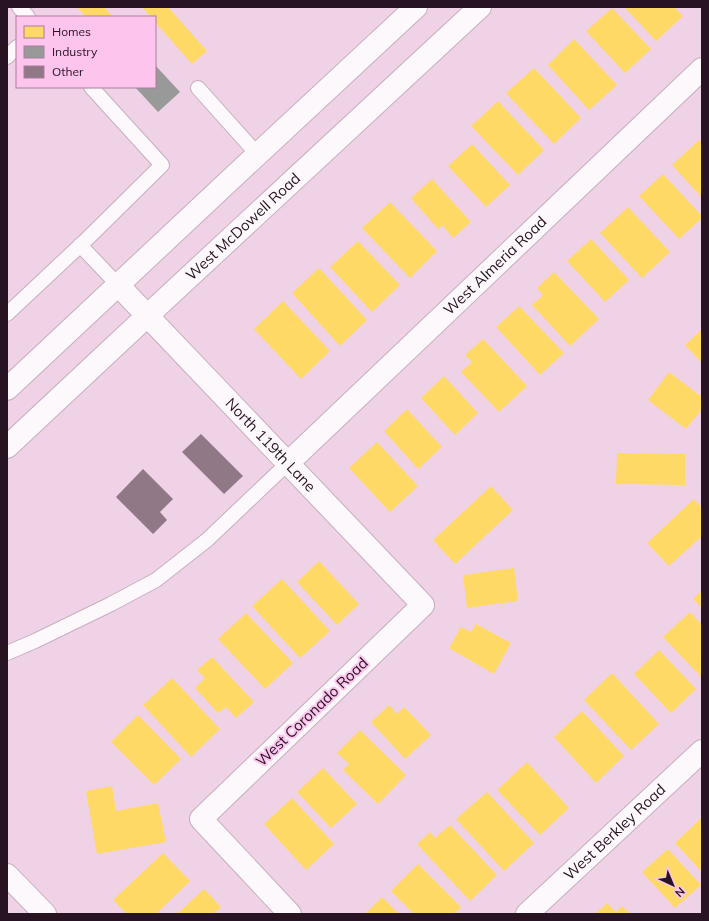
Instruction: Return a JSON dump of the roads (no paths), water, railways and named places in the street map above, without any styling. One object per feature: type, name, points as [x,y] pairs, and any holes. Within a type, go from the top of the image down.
[{"type":"street","points":[[7,389],[416,7]]},
{"type":"street","name":"West McDowell Road","points":[[7,447],[480,7]]},
{"type":"street","name":"West Almeria Road","points":[[288,463],[702,69]]},
{"type":"street","name":"North 119th Lane","points":[[118,285],[423,605]]},
{"type":"street","name":"West Coronado Road","points":[[290,914],[201,819],[423,605]]},
{"type":"street","name":"West Berkley Road","points":[[528,914],[702,751]]},
{"type":"street","points":[[7,875],[45,914]]},
{"type":"lane","points":[[19,7],[27,16]]},
{"type":"lane","points":[[7,57],[16,48]]},
{"type":"lane","points":[[7,314],[162,165],[92,88]]},
{"type":"lane","points":[[198,88],[258,155]]},
{"type":"lane","points":[[80,245],[118,285]]},
{"type":"lane","points":[[7,653],[111,604],[156,580],[207,540],[288,463]]}]
